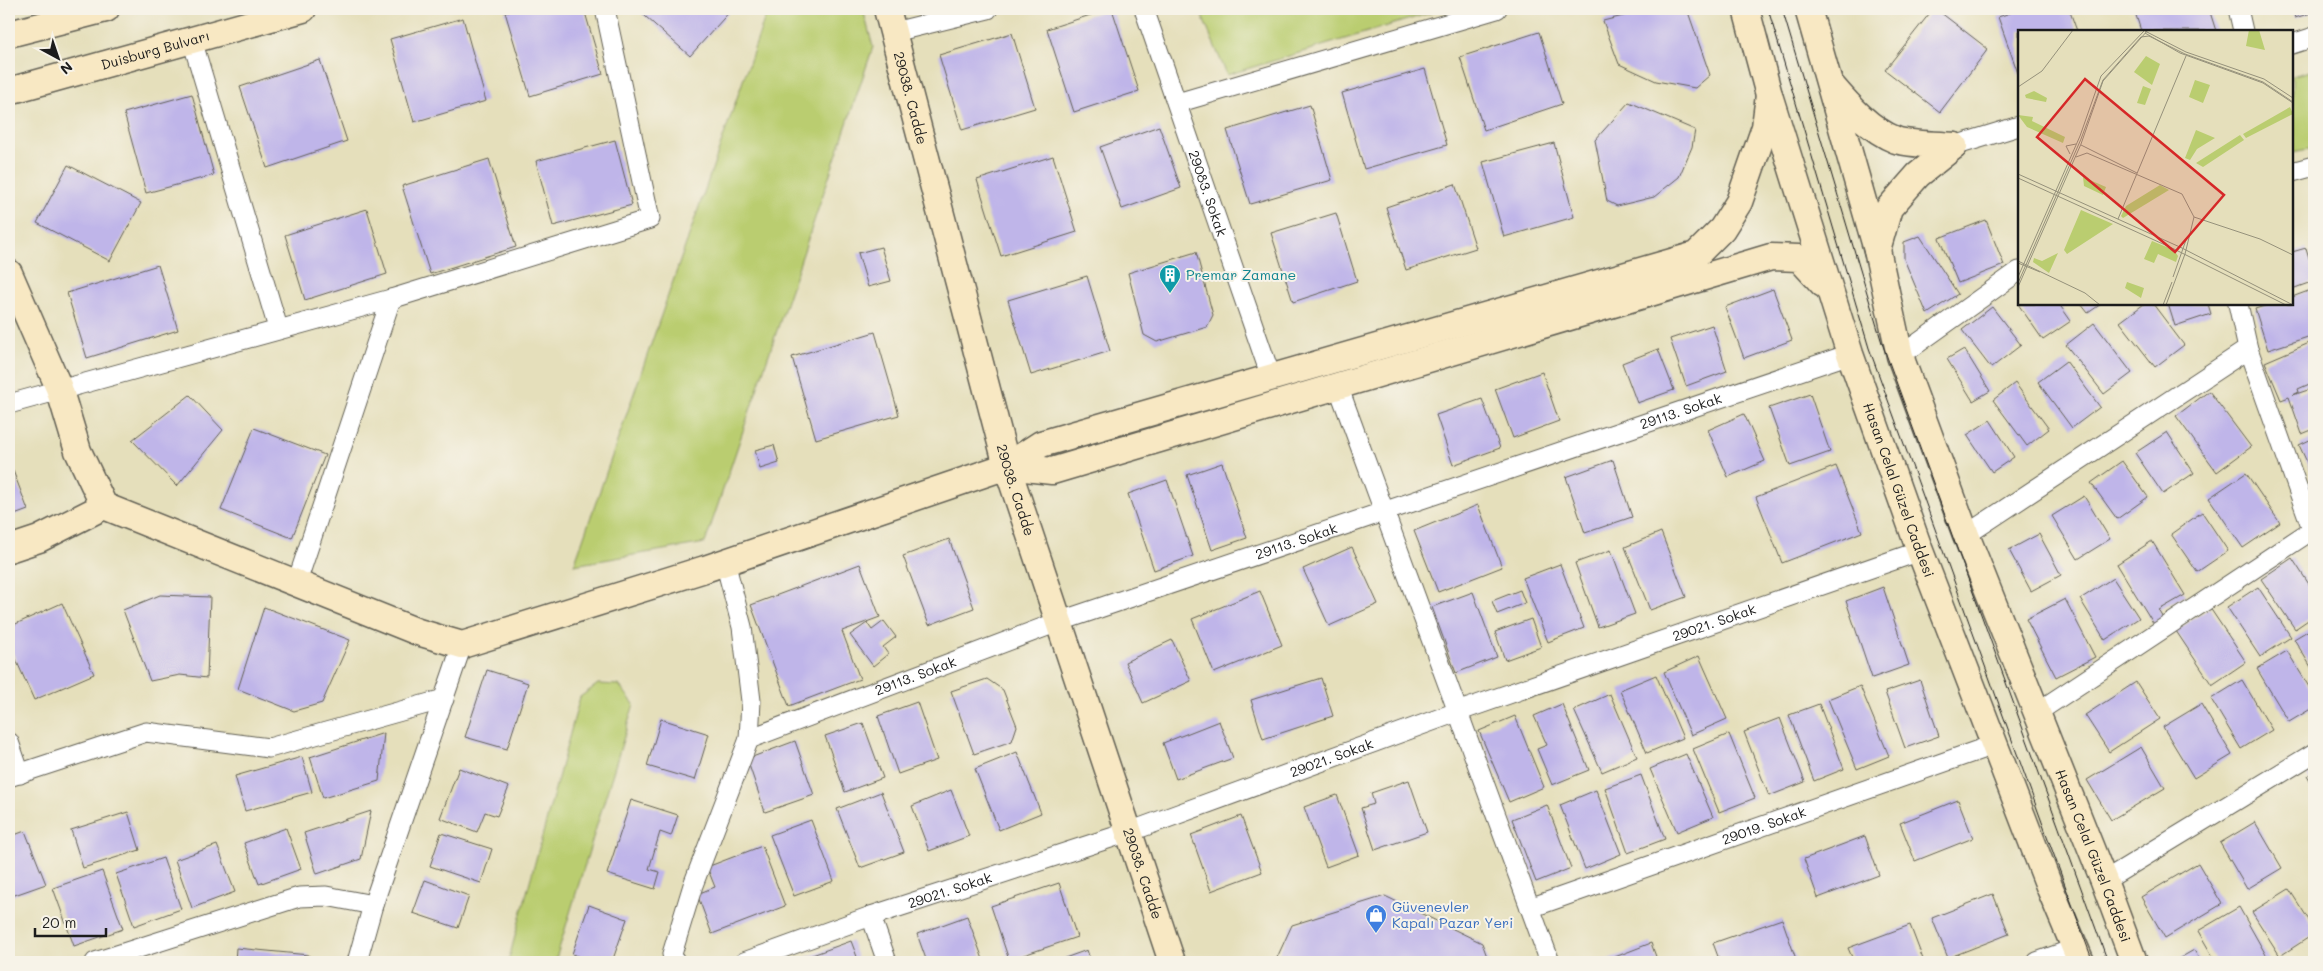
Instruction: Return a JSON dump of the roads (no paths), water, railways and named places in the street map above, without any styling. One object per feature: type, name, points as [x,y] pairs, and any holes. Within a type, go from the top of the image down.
[{"type":"street","points":[[9,34],[106,9]]},
{"type":"street","name":"Duisburg Bulvarı","points":[[9,91],[303,9]]},
{"type":"street","points":[[9,404],[59,388],[391,299],[650,219],[606,9]]},
{"type":"street","points":[[890,20],[988,9]]},
{"type":"street","name":"29083. Sokak","points":[[1144,9],[1271,377]]},
{"type":"street","points":[[1178,103],[1497,9]]},
{"type":"street","name":"Hasan Celal Güzel Caddesi","points":[[1746,9],[1769,95],[1828,289],[1850,354],[1920,551],[2078,955]]},
{"type":"street","name":"Hasan Celal Güzel Caddesi","points":[[1808,9],[1877,250],[1900,356],[1966,535],[2104,881],[2134,962]]},
{"type":"street","points":[[2238,9],[2243,30]]},
{"type":"street","name":"29038. Cadde","points":[[890,20],[1007,466],[1172,962]]},
{"type":"street","points":[[9,25],[34,28]]},
{"type":"street","points":[[2293,44],[2314,37]]},
{"type":"street","points":[[192,40],[278,328]]},
{"type":"street","points":[[1827,80],[1848,105],[1873,126],[1896,140],[1954,146]]},
{"type":"street","points":[[9,273],[59,388],[78,451],[104,506],[296,585],[418,632],[462,645],[725,562],[1007,466],[1041,444],[1696,255],[1722,229],[1739,202],[1765,127],[1769,95]]},
{"type":"street","points":[[1877,250],[1889,208],[1918,175],[1954,146],[2018,126]]},
{"type":"street","points":[[2293,172],[2314,166]]},
{"type":"street","points":[[1007,466],[1052,471],[1771,257],[1799,258],[1828,289]]},
{"type":"street","points":[[1900,356],[2018,272]]},
{"type":"street","points":[[296,585],[391,299]]},
{"type":"street","points":[[2036,713],[2313,532],[2248,349],[2238,305]]},
{"type":"street","points":[[1966,535],[2248,349]]},
{"type":"street","name":"29113. Sokak","points":[[749,739],[1058,622],[1850,354]]},
{"type":"street","points":[[1338,386],[1550,962]]},
{"type":"street","points":[[9,549],[38,539],[104,506]]},
{"type":"street","name":"29021. Sokak","points":[[744,962],[871,916],[1129,832],[1457,712],[1920,551]]},
{"type":"street","points":[[675,962],[672,954],[693,885],[749,739],[751,701],[742,627],[725,562]]},
{"type":"street","points":[[357,962],[373,905],[462,645]]},
{"type":"street","points":[[9,742],[14,776],[146,732],[270,748],[444,698]]},
{"type":"street","name":"29019. Sokak","points":[[1530,908],[1996,744]]},
{"type":"street","points":[[2104,881],[2314,753]]},
{"type":"street","points":[[95,962],[299,897],[326,896],[373,905]]},
{"type":"street","points":[[871,916],[887,962]]},
{"type":"street","points":[[2037,962],[2078,955]]},
{"type":"tram line","points":[[1768,9],[1869,348],[2093,962]]},
{"type":"tram line","points":[[1782,9],[1882,343],[2108,962]]},
{"type":"place","name":"Premar Zamane","points":[[1170,294]]},
{"type":"place","name":"Güvenevler Kapalı Pazar Yeri","points":[[1376,934]]}]
